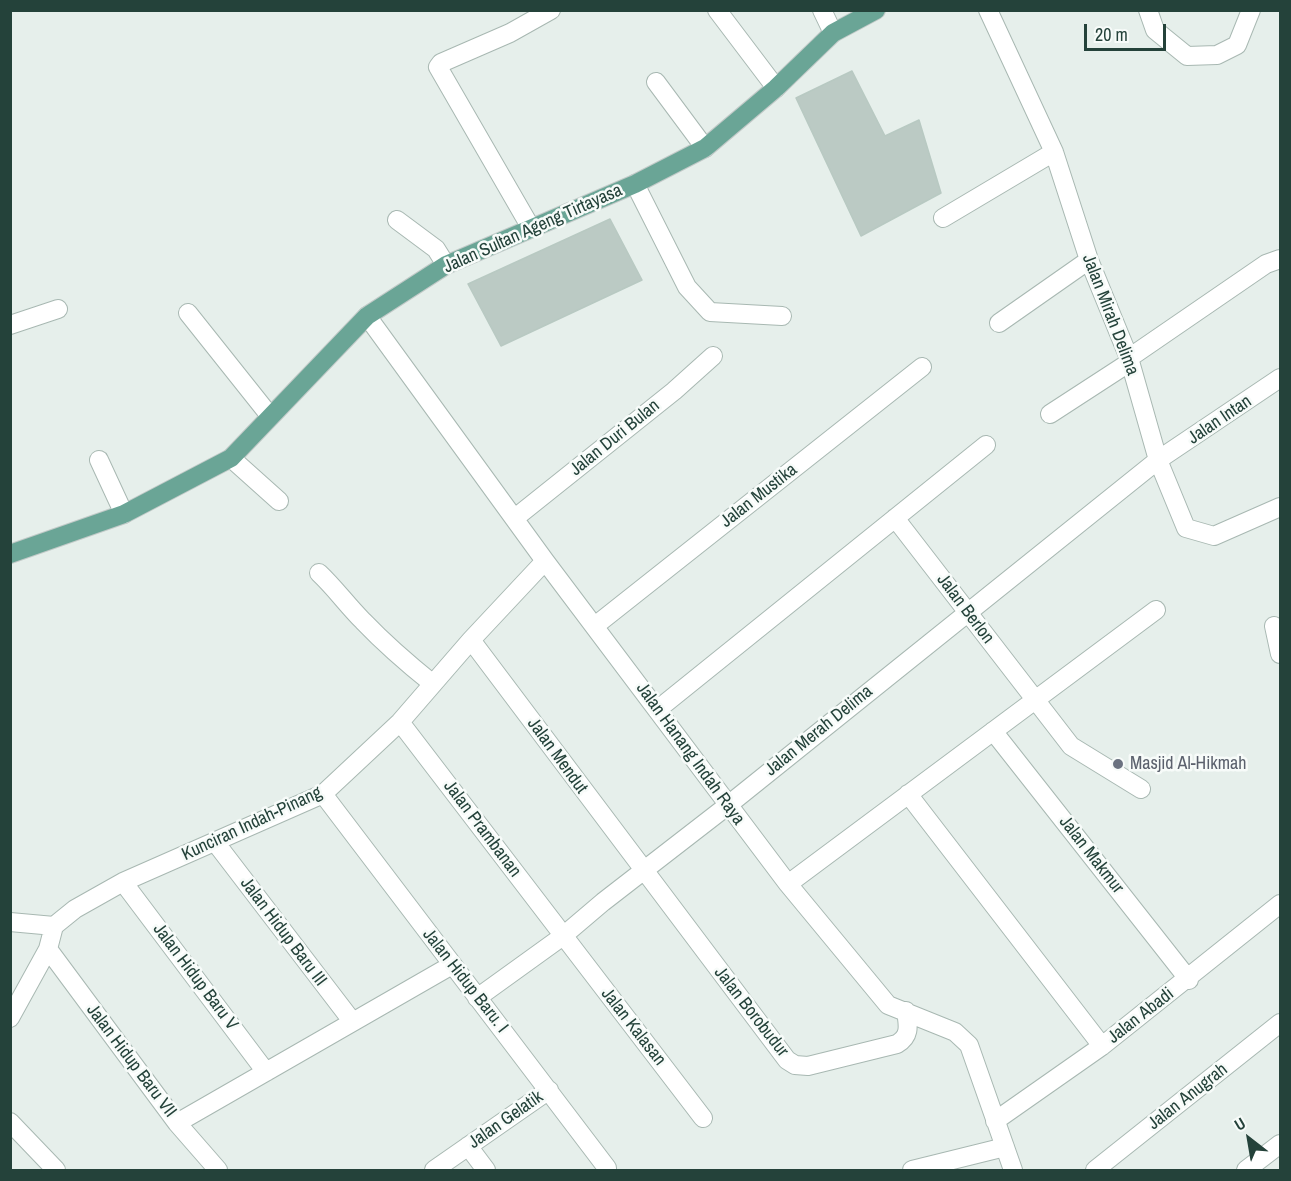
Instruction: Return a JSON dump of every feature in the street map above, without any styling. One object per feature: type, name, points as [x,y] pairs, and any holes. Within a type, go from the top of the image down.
[{"type":"main road","name":"Jalan Sultan Ageng Tirtayasa","points":[[10,554],[124,514],[231,458],[363,320],[446,265],[635,184],[705,148],[776,88],[833,33],[876,10]]},
{"type":"street","points":[[531,228],[438,67],[441,63],[510,33],[551,10]]},
{"type":"street","points":[[717,10],[776,88]]},
{"type":"street","points":[[822,10],[833,33]]},
{"type":"street","name":"Jalan Mirah Delima","points":[[988,10],[1054,152],[1089,260],[1129,360],[1158,460],[1186,528],[1214,536],[1281,507]]},
{"type":"street","points":[[1148,10],[1155,30],[1187,56],[1217,55],[1237,45],[1251,10]]},
{"type":"street","points":[[656,82],[705,148]]},
{"type":"street","points":[[943,218],[1054,152]]},
{"type":"street","points":[[635,184],[687,287],[710,312],[782,316]]},
{"type":"street","points":[[397,220],[436,249],[446,265]]},
{"type":"street","points":[[1050,414],[1266,264],[1281,259]]},
{"type":"street","points":[[999,323],[1089,260]]},
{"type":"street","points":[[10,325],[58,309]]},
{"type":"street","points":[[188,312],[270,416]]},
{"type":"street","name":"Jalan Hanang Indah Raya","points":[[363,320],[596,625],[727,806],[888,1005],[955,1032],[969,1045],[1013,1170]]},
{"type":"street","name":"Jalan Duri Bulan","points":[[515,518],[674,391],[713,356]]},
{"type":"street","name":"Jalan Mustika","points":[[596,625],[922,367]]},
{"type":"street","name":"Jalan Intan","points":[[1158,460],[1281,378]]},
{"type":"street","points":[[657,710],[986,445]]},
{"type":"street","points":[[231,458],[279,501]]},
{"type":"street","points":[[99,460],[124,514]]},
{"type":"street","name":"Jalan Merah Delima","points":[[477,998],[563,936],[1158,460]]},
{"type":"street","name":"Jalan Berlon","points":[[895,518],[1071,746],[1141,789]]},
{"type":"street","name":"Kunciran Indah-Pinang","points":[[54,926],[75,909],[123,882],[323,794],[400,722],[471,640],[545,561]]},
{"type":"street","points":[[319,573],[337,589],[361,619],[394,653],[433,684]]},
{"type":"street","points":[[788,884],[1156,610]]},
{"type":"street","points":[[1274,626],[1281,654]]},
{"type":"street","name":"Jalan Mendut","points":[[471,640],[644,871]]},
{"type":"street","name":"Jalan Prambanan","points":[[400,722],[563,936]]},
{"type":"street","name":"Jalan Makmur","points":[[993,731],[1189,980]]},
{"type":"street","name":"Jalan Hidup Baru. I","points":[[323,794],[607,1168]]},
{"type":"street","points":[[908,794],[1102,1046]]},
{"type":"street","name":"Jalan Hidup Baru III","points":[[215,842],[352,1021]]},
{"type":"street","name":"Jalan Borobudur","points":[[644,871],[787,1060],[795,1065],[808,1066],[897,1044],[904,1040],[908,1032],[906,1011]]},
{"type":"street","name":"Jalan Hidup Baru V","points":[[123,882],[266,1072]]},
{"type":"street","name":"Jalan Abadi","points":[[995,1121],[1102,1046],[1189,980],[1281,903]]},
{"type":"street","points":[[10,922],[54,926],[48,949],[10,1018]]},
{"type":"street","name":"Jalan Kalasan","points":[[563,936],[703,1118]]},
{"type":"street","name":"Jalan Hidup Baru VII","points":[[48,949],[177,1123],[218,1170]]},
{"type":"street","points":[[177,1123],[452,965]]},
{"type":"street","name":"Jalan Anugrah","points":[[1095,1170],[1281,1023]]},
{"type":"street","name":"Jalan Gelatik","points":[[434,1170],[549,1090]]},
{"type":"street","points":[[10,1122],[56,1170]]},
{"type":"street","points":[[1246,1170],[1281,1144]]},
{"type":"street","points":[[468,1146],[486,1170]]},
{"type":"street","points":[[912,1170],[1005,1147]]},
{"type":"building","points":[[852,71],[885,136],[919,120],[941,193],[861,236],[796,98]]},
{"type":"building","points":[[610,219],[642,280],[501,346],[468,284]]},
{"type":"place","name":"Masjid Al-Hikmah","points":[[1118,764]]}]
